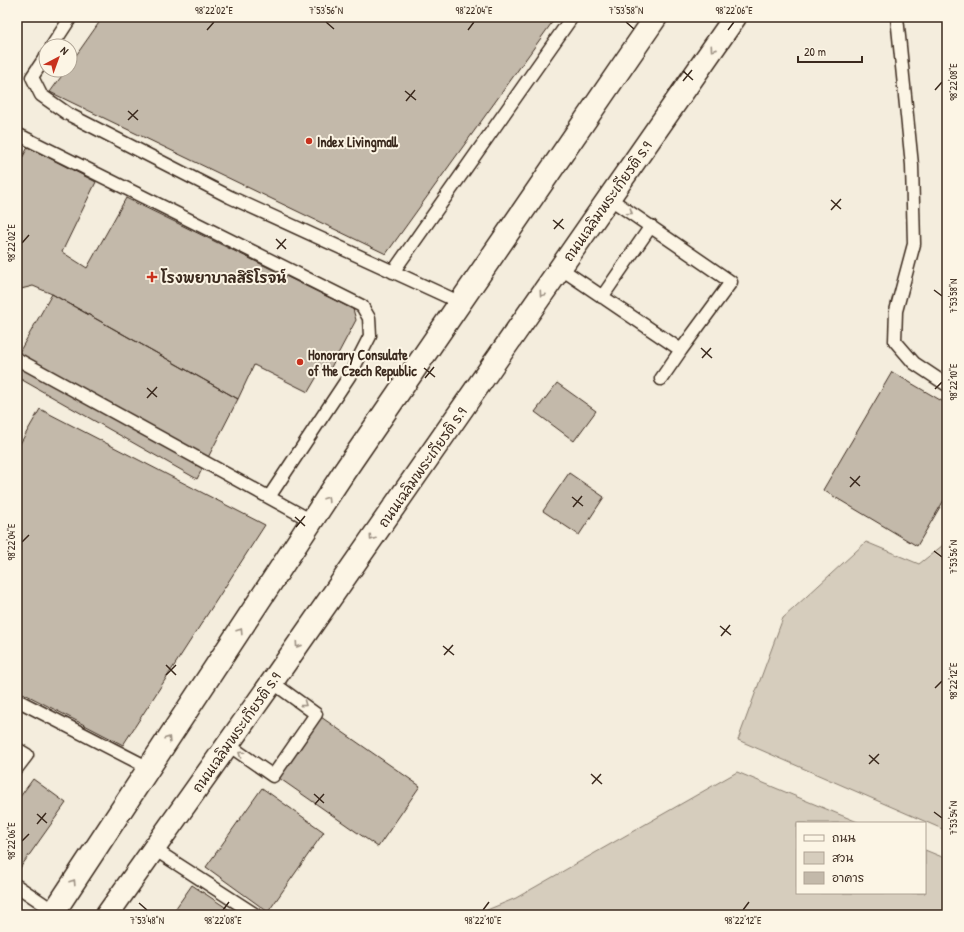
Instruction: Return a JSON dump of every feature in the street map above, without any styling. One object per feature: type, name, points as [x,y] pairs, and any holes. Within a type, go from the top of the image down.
[{"type":"main road","points":[[53,913],[312,521],[459,302],[656,17]]},
{"type":"main road","name":"ถนนเฉลิมพระเกียรติ ร.9","points":[[107,915],[272,682],[735,17]]},
{"type":"lane","points":[[57,38],[71,17]]},
{"type":"lane","points":[[393,272],[572,17]]},
{"type":"lane","points":[[897,17],[912,165],[914,244],[896,311],[895,340],[914,363],[947,385]]},
{"type":"lane","points":[[38,68],[32,77],[42,95],[68,114],[230,197],[459,302]]},
{"type":"lane","points":[[17,134],[362,306],[369,318],[370,336],[350,375],[269,497]]},
{"type":"lane","points":[[609,198],[731,282],[661,379]]},
{"type":"lane","points":[[602,297],[651,226]]},
{"type":"lane","points":[[560,268],[681,350]]},
{"type":"lane","points":[[17,359],[312,521]]},
{"type":"lane","points":[[227,744],[273,776],[316,714],[272,682]]},
{"type":"lane","points":[[17,700],[149,768]]},
{"type":"lane","points":[[17,749],[27,755],[17,768]]},
{"type":"lane","points":[[154,849],[256,915]]},
{"type":"lane","points":[[17,886],[53,913]]},
{"type":"green space","points":[[866,542],[919,564],[947,542],[947,831],[738,740],[783,618]]},
{"type":"green space","points":[[737,772],[858,822],[796,822],[796,894],[926,894],[926,850],[947,859],[947,915],[475,915],[516,898]]},
{"type":"building","name":"Index Livingmall","points":[[103,17],[556,17],[386,254],[50,92],[60,78],[78,78],[78,53]]},
{"type":"building","name":"โรงพยาบาลสิริโรจน์","points":[[28,147],[96,182],[62,252],[87,268],[126,198],[353,309],[356,320],[329,371],[322,368],[308,392],[254,365],[238,399],[52,294],[33,286],[17,290],[17,168]]},
{"type":"building","points":[[52,294],[238,399],[197,479],[17,377],[17,356]]},
{"type":"building","points":[[892,372],[947,404],[947,495],[917,546],[823,490]]},
{"type":"building","points":[[557,383],[596,411],[574,441],[535,412]]},
{"type":"building","points":[[40,409],[265,525],[123,745],[17,690],[17,449]]},
{"type":"building","points":[[569,473],[604,497],[579,535],[543,511]]},
{"type":"building","points":[[321,717],[420,786],[378,847],[279,778]]},
{"type":"building","points":[[33,779],[66,803],[20,868],[17,866],[17,801]]},
{"type":"building","points":[[262,788],[324,832],[268,912],[206,867]]},
{"type":"building","points":[[192,885],[237,915],[171,915]]},
{"type":"place","name":"Index Livingmall","points":[[309,141]]},
{"type":"place","name":"โรงพยาบาลสิริโรจน์","points":[[152,277]]},
{"type":"place","name":"Honorary Consulate of the Czech Republic","points":[[300,362]]}]
